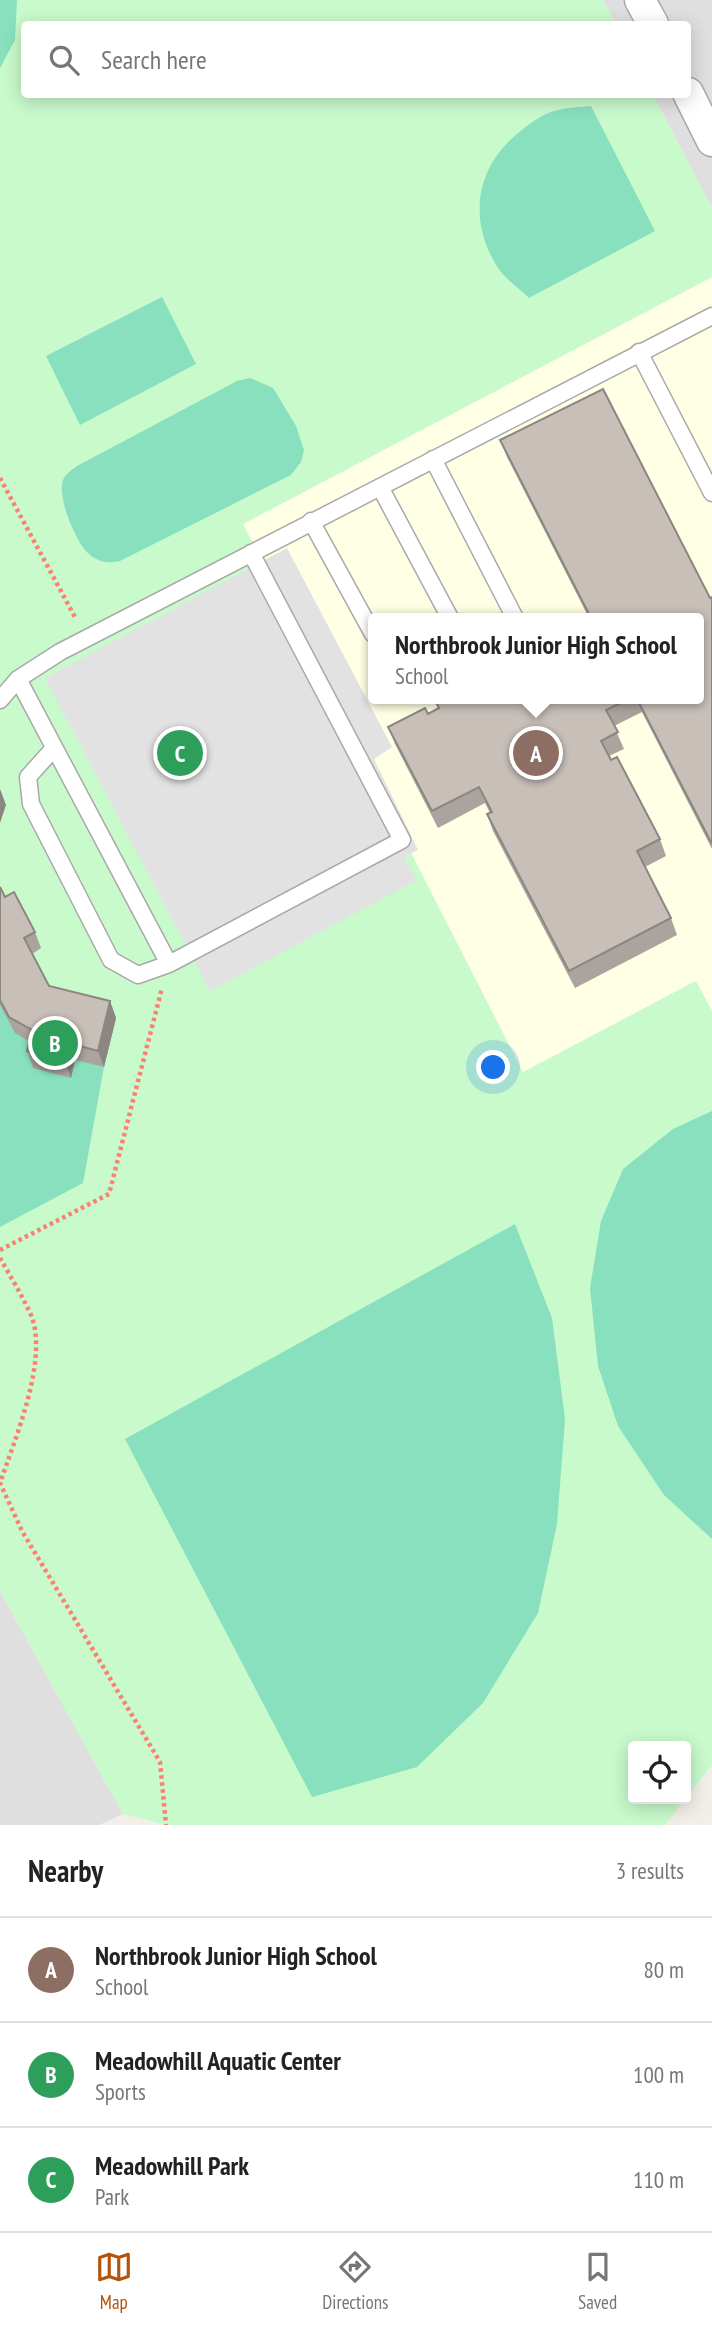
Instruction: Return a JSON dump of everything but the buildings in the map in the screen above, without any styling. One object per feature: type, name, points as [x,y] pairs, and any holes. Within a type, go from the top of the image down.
[{"type":"street","points":[[640,0],[651,21]]},
{"type":"street","points":[[690,98],[712,141]]},
{"type":"lane","points":[[0,700],[18,679],[86,638],[712,316]]},
{"type":"lane","points":[[639,352],[712,493]]},
{"type":"lane","points":[[433,459],[512,613]]},
{"type":"lane","points":[[380,487],[447,613]]},
{"type":"lane","points":[[312,521],[368,625]]},
{"type":"lane","points":[[54,748],[28,777],[31,804],[111,960],[138,975],[169,964],[402,840],[251,553]]},
{"type":"lane","points":[[18,679],[169,964]]},
{"type":"path","points":[[0,478],[86,638]]},
{"type":"path","points":[[0,1250],[109,1194],[169,964]]},
{"type":"path","points":[[0,1258],[32,1317],[36,1348],[27,1400],[1,1483],[22,1531],[160,1762],[166,1825]]},
{"type":"shaded area","points":[[603,0],[712,0],[712,208],[655,98],[691,98],[691,21],[614,21]]},
{"type":"shaded area","points":[[712,277],[712,1011],[695,981],[523,1073],[243,524]]},
{"type":"shaded area","points":[[287,548],[392,747],[374,759],[418,850],[404,857],[417,880],[210,991],[45,678]]},
{"type":"shaded area","points":[[0,1591],[123,1814],[99,1825],[0,1825]]},
{"type":"green space","points":[[0,0],[603,0],[614,21],[21,21],[21,98],[655,98],[712,208],[712,277],[243,524],[523,1072],[696,981],[712,1011],[712,1765],[691,1792],[691,1741],[628,1741],[628,1804],[681,1804],[665,1825],[166,1825],[123,1814],[0,1591]]},
{"type":"green space","points":[[0,0],[17,0],[15,40],[0,68]]},
{"type":"green space","points":[[591,106],[655,231],[529,298],[501,272],[488,250],[480,214],[485,179],[503,148],[531,123],[552,111]]},
{"type":"green space","points":[[162,297],[196,364],[80,425],[46,356]]},
{"type":"green space","points":[[250,378],[273,388],[296,426],[304,450],[301,462],[291,475],[120,561],[104,562],[89,554],[78,540],[65,506],[62,485],[67,474],[77,466],[237,381]]},
{"type":"green space","points":[[0,893],[20,909],[41,948],[30,955],[56,1003],[116,1018],[104,1067],[83,1183],[0,1227]]},
{"type":"green space","points":[[712,1111],[712,1539],[664,1495],[618,1426],[598,1366],[590,1288],[601,1221],[623,1169],[673,1129]]},
{"type":"green space","points":[[515,1224],[552,1318],[565,1419],[557,1524],[538,1613],[483,1703],[417,1767],[312,1797],[125,1439]]},
{"type":"place","name":"Meadowhill Park","points":[[180,753]]},
{"type":"place","name":"Northbrook Junior High School","points":[[536,753]]},
{"type":"place","name":"Meadowhill Aquatic Center","points":[[55,1043]]}]
